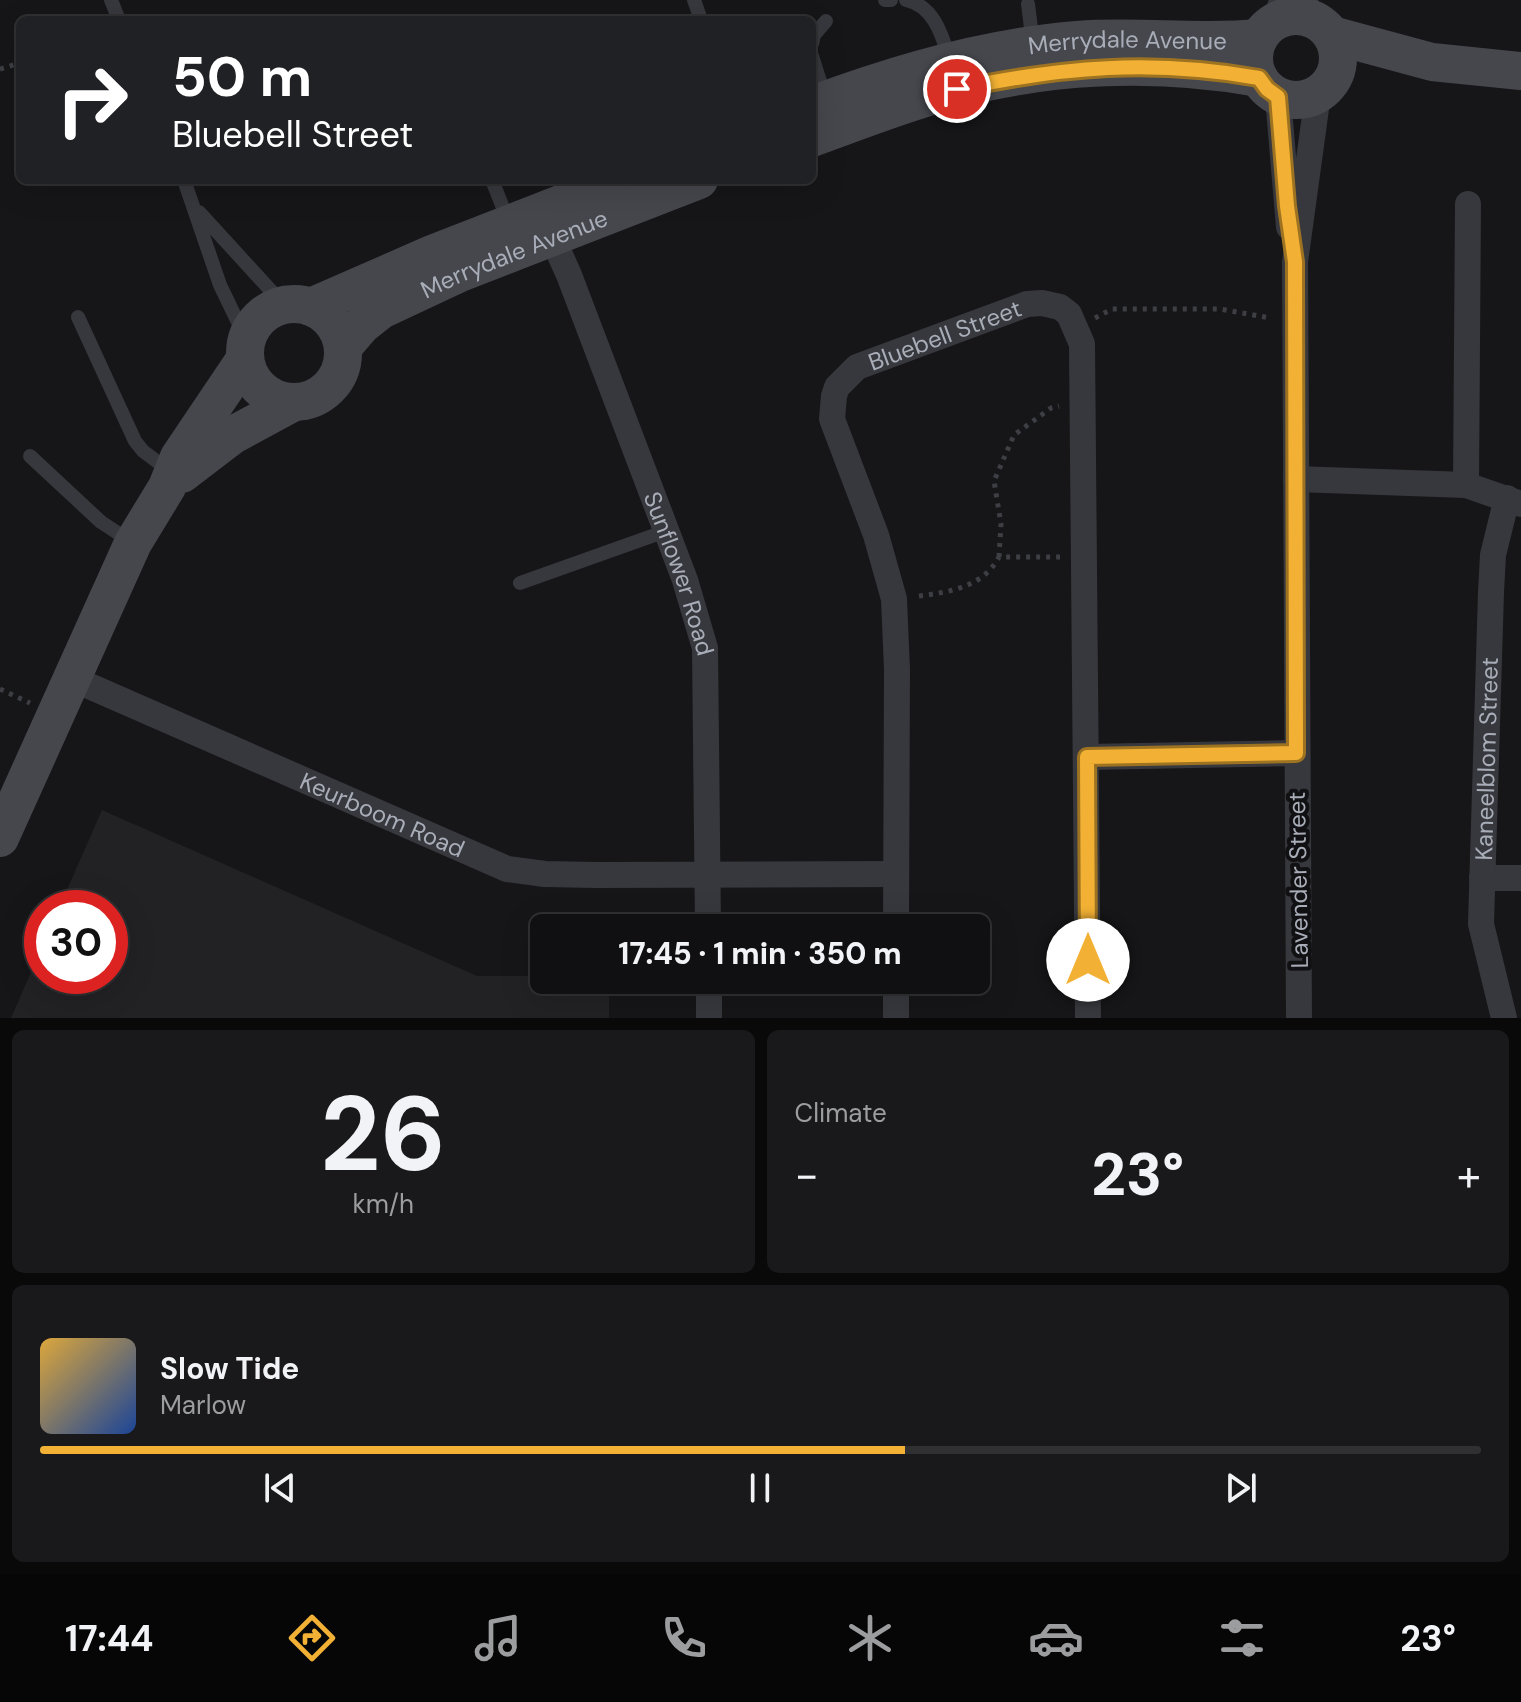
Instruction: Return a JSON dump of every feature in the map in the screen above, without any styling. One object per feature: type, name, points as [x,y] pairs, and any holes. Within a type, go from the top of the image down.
[{"type":"street","points":[[1432,62],[1320,19],[1291,16],[1268,22],[1255,51],[1254,65],[1268,87],[1292,100],[1305,100],[1326,88],[1380,69],[1432,62],[1521,71]]},
{"type":"street","points":[[1320,19],[1338,59],[1326,88]]},
{"type":"street","name":"Merrydale Avenue","points":[[819,103],[951,60],[1033,45],[1268,22]]},
{"type":"street","name":"Merrydale Avenue","points":[[816,137],[957,89],[1081,69],[1145,65],[1195,68],[1268,87]]},
{"type":"street","name":"Lavender Street","points":[[1268,87],[1295,262],[1299,1018]]},
{"type":"street","name":"Lavender Street","points":[[1295,262],[1326,88]]},
{"type":"street","points":[[819,103],[857,122]]},
{"type":"street","name":"Merrydale Avenue","points":[[297,306],[612,184]]},
{"type":"street","name":"Merrydale Avenue","points":[[343,347],[362,325],[381,310],[460,273],[689,184]]},
{"type":"street","points":[[1466,485],[1468,204]]},
{"type":"street","name":"Sunflower Road","points":[[552,237],[685,580],[705,648],[708,914]]},
{"type":"street","name":"Bluebell Street","points":[[896,914],[897,669],[894,599],[876,535],[832,419],[831,409],[837,387],[857,367],[1027,304],[1060,307],[1069,314],[1076,327]]},
{"type":"street","points":[[0,838],[133,543],[179,457],[246,350],[252,328],[261,318],[297,306],[323,313],[332,323],[343,347],[343,361],[331,386],[321,395],[294,402],[223,441],[169,479]]},
{"type":"street","points":[[1076,327],[1082,344],[1083,399],[1088,1018]]},
{"type":"street","points":[[246,350],[255,382],[279,400],[294,402]]},
{"type":"street","points":[[1296,479],[1466,485],[1514,501]]},
{"type":"street","name":"Kaneelblom Street","points":[[1504,1018],[1481,924],[1493,555],[1514,501]]},
{"type":"street","name":"Keurboom Road","points":[[71,678],[507,869],[545,874],[896,874]]},
{"type":"street","points":[[1087,757],[1296,753]]},
{"type":"street","points":[[1482,878],[1521,878]]},
{"type":"street","points":[[709,994],[709,1018]]},
{"type":"street","points":[[896,994],[896,1018]]},
{"type":"lane","points":[[906,0],[917,2],[925,8],[938,27],[951,60]]},
{"type":"lane","points":[[1028,4],[1033,45]]},
{"type":"lane","points":[[816,33],[826,21]]},
{"type":"lane","points":[[816,83],[819,103]]},
{"type":"lane","points":[[186,184],[212,265],[246,350]]},
{"type":"lane","points":[[494,184],[510,223]]},
{"type":"lane","points":[[196,209],[297,306]]},
{"type":"lane","points":[[78,317],[135,441],[169,479]]},
{"type":"lane","points":[[30,456],[101,522],[133,543]]},
{"type":"lane","points":[[520,583],[666,531]]},
{"type":"path","points":[[1076,327],[1112,309],[1220,309],[1295,322]]},
{"type":"path","points":[[894,599],[963,588],[993,567],[999,557],[1001,524],[994,481],[1014,435],[1051,408],[1083,399]]},
{"type":"path","points":[[999,557],[1085,558]]},
{"type":"path","points":[[0,689],[34,705]]},
{"type":"shaded area","points":[[102,810],[477,976],[530,976],[530,994],[609,994],[609,1018],[11,1018],[24,988],[24,994],[128,994],[128,890],[67,890]]},
{"type":"route","points":[[957,89],[1046,73],[1145,65],[1211,69],[1259,78],[1278,97],[1295,262],[1296,753],[1087,757],[1088,960]]}]
